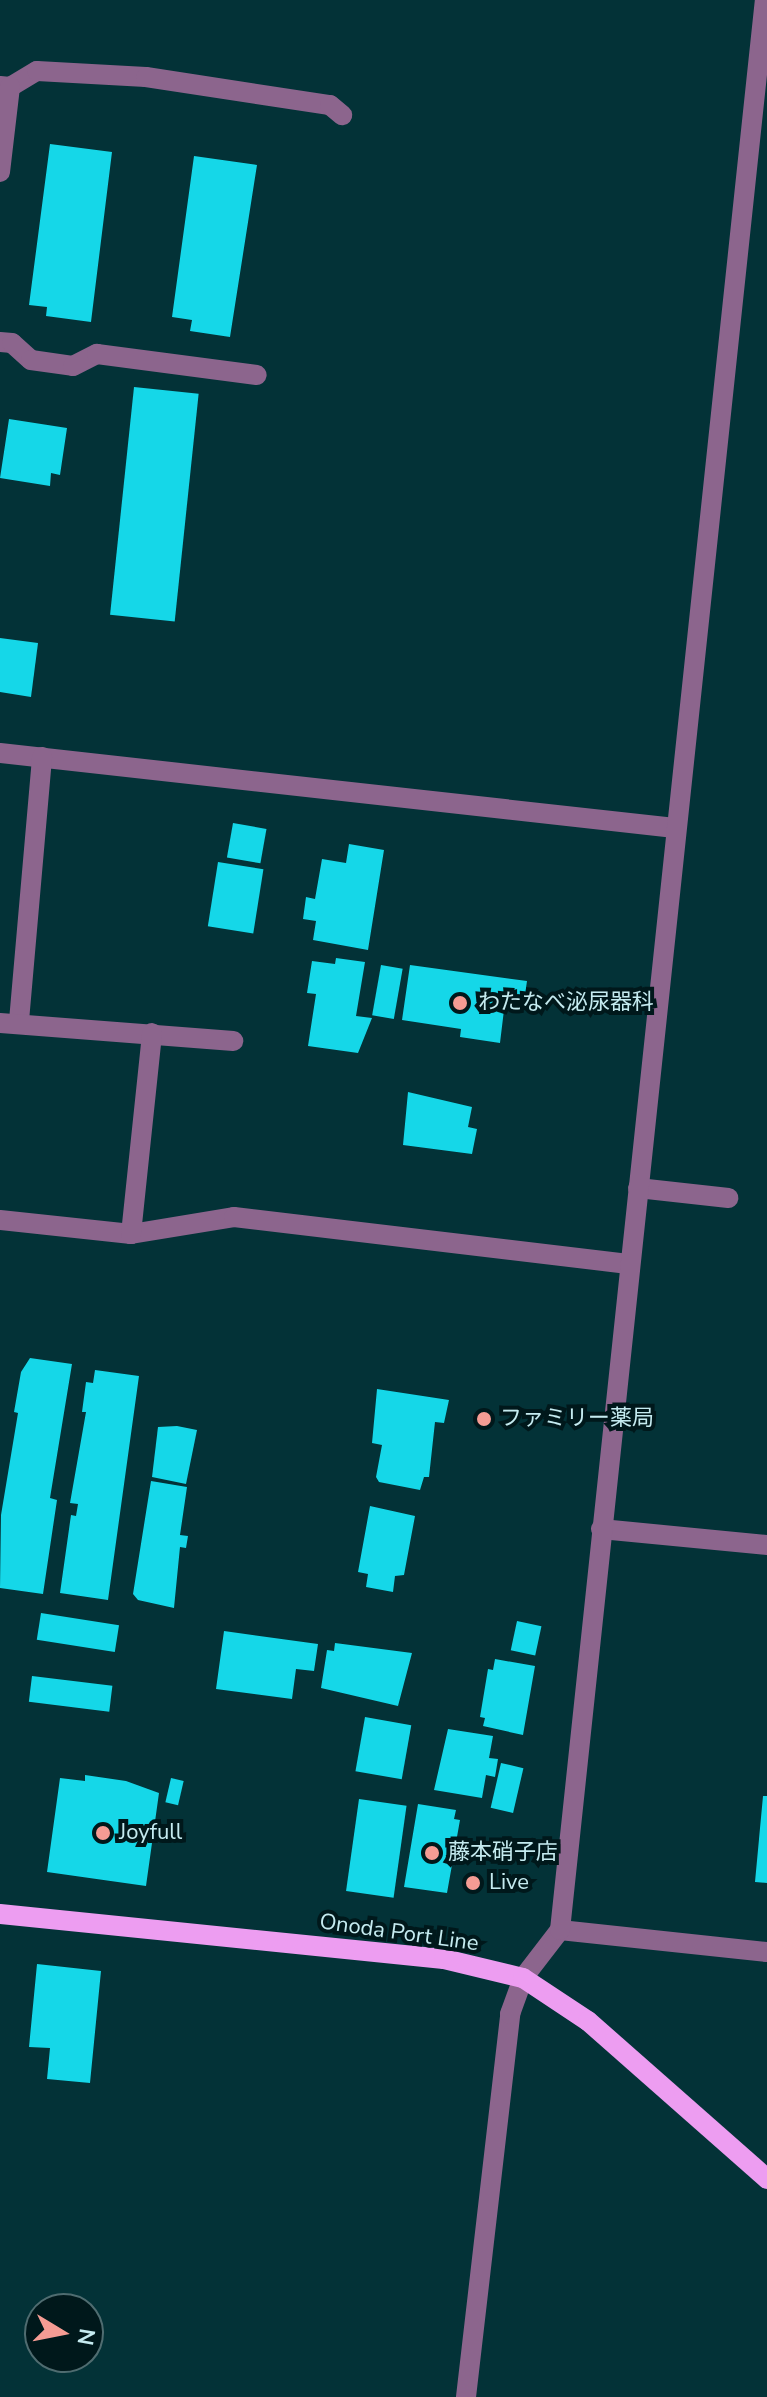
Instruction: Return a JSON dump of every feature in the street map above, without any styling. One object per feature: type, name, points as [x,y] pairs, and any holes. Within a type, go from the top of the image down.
[{"type":"main road","name":"Onoda Port Line","points":[[0,1914],[444,1959],[523,1978],[588,2021],[767,2179]]},
{"type":"street","points":[[466,2397],[510,2014],[523,1978],[560,1930],[628,1264],[765,0]]},
{"type":"street","points":[[0,172],[5,86],[37,71],[146,77],[330,105],[342,115]]},
{"type":"street","points":[[0,342],[12,343],[31,360],[73,366],[97,354],[257,375]]},
{"type":"street","points":[[0,753],[675,828]]},
{"type":"street","points":[[42,757],[10,1022],[233,1041]]},
{"type":"street","points":[[131,1234],[152,1033]]},
{"type":"street","points":[[638,1188],[728,1198]]},
{"type":"street","points":[[0,1220],[131,1234],[234,1217],[628,1264]]},
{"type":"street","points":[[601,1529],[767,1545]]},
{"type":"street","points":[[560,1930],[767,1952]]},
{"type":"building","points":[[50,144],[112,152],[91,322],[46,316],[47,307],[29,305]]},
{"type":"building","points":[[194,156],[257,165],[230,337],[190,331],[192,320],[172,317]]},
{"type":"building","points":[[134,387],[199,394],[175,622],[110,615]]},
{"type":"building","points":[[9,419],[67,428],[60,475],[51,473],[50,486],[0,478]]},
{"type":"building","points":[[0,638],[38,643],[31,697],[0,692]]},
{"type":"building","points":[[233,823],[266,829],[260,863],[227,857]]},
{"type":"building","points":[[349,844],[384,850],[368,950],[313,940],[316,921],[303,919],[306,897],[315,899],[322,859],[346,863]]},
{"type":"building","points":[[218,862],[263,869],[253,933],[208,926]]},
{"type":"building","points":[[336,958],[365,962],[356,1016],[372,1018],[358,1053],[308,1046],[316,994],[307,993],[312,961],[335,964]]},
{"type":"building","points":[[381,965],[403,969],[394,1019],[372,1015]]},
{"type":"building","name":"わたなべ泌尿器科","points":[[410,965],[527,981],[525,995],[516,994],[514,1012],[504,1010],[500,1043],[460,1037],[461,1029],[402,1020]]},
{"type":"building","points":[[408,1092],[472,1107],[468,1127],[477,1129],[472,1154],[403,1145]]},
{"type":"building","points":[[30,1358],[72,1364],[50,1498],[57,1500],[43,1594],[0,1588],[1,1515],[18,1413],[14,1412],[21,1372]]},
{"type":"building","points":[[95,1370],[139,1376],[108,1600],[60,1593],[71,1515],[76,1516],[78,1504],[70,1503],[86,1412],[82,1412],[86,1382],[93,1383]]},
{"type":"building","points":[[377,1389],[449,1400],[444,1423],[435,1422],[429,1477],[424,1477],[420,1490],[379,1482],[376,1477],[382,1445],[372,1443]]},
{"type":"building","points":[[177,1426],[197,1430],[186,1484],[152,1477],[158,1427]]},
{"type":"building","points":[[151,1481],[187,1487],[180,1535],[188,1536],[186,1548],[180,1547],[174,1608],[138,1600],[133,1594]]},
{"type":"building","points":[[370,1506],[415,1516],[404,1575],[395,1576],[393,1592],[366,1587],[368,1574],[358,1572]]},
{"type":"building","points":[[41,1613],[119,1625],[115,1652],[37,1640]]},
{"type":"building","points":[[517,1621],[541,1626],[535,1656],[511,1650]]},
{"type":"building","points":[[224,1631],[318,1644],[314,1671],[296,1669],[292,1699],[216,1689]]},
{"type":"building","points":[[335,1643],[412,1653],[398,1706],[321,1688],[327,1650],[334,1651]]},
{"type":"building","points":[[495,1659],[535,1666],[523,1735],[483,1726],[485,1718],[480,1717],[488,1669],[493,1670]]},
{"type":"building","points":[[32,1676],[112,1686],[109,1712],[29,1702]]},
{"type":"building","points":[[365,1717],[411,1725],[402,1779],[355,1771]]},
{"type":"building","points":[[448,1729],[493,1736],[489,1758],[498,1759],[495,1777],[486,1775],[482,1798],[434,1790]]},
{"type":"building","points":[[501,1763],[523,1768],[513,1813],[491,1808]]},
{"type":"building","name":"Joyfull","points":[[85,1775],[126,1781],[159,1793],[146,1886],[47,1872],[60,1778],[85,1781]]},
{"type":"building","points":[[171,1778],[184,1781],[178,1805],[165,1802]]},
{"type":"building","points":[[763,1796],[767,1796],[767,1883],[755,1882]]},
{"type":"building","points":[[359,1799],[407,1806],[394,1898],[346,1891]]},
{"type":"building","name":"藤本硝子店","points":[[418,1804],[456,1810],[454,1819],[460,1820],[447,1893],[404,1887]]},
{"type":"building","points":[[37,1964],[101,1971],[90,2083],[47,2079],[50,2048],[29,2047]]},
{"type":"place","name":"わたなべ泌尿器科","points":[[460,1003]]},
{"type":"place","name":"ファミリー薬局","points":[[484,1419]]},
{"type":"place","name":"Joyfull","points":[[103,1833]]},
{"type":"place","name":"藤本硝子店","points":[[432,1853]]},
{"type":"place","name":"Live","points":[[473,1883]]}]
